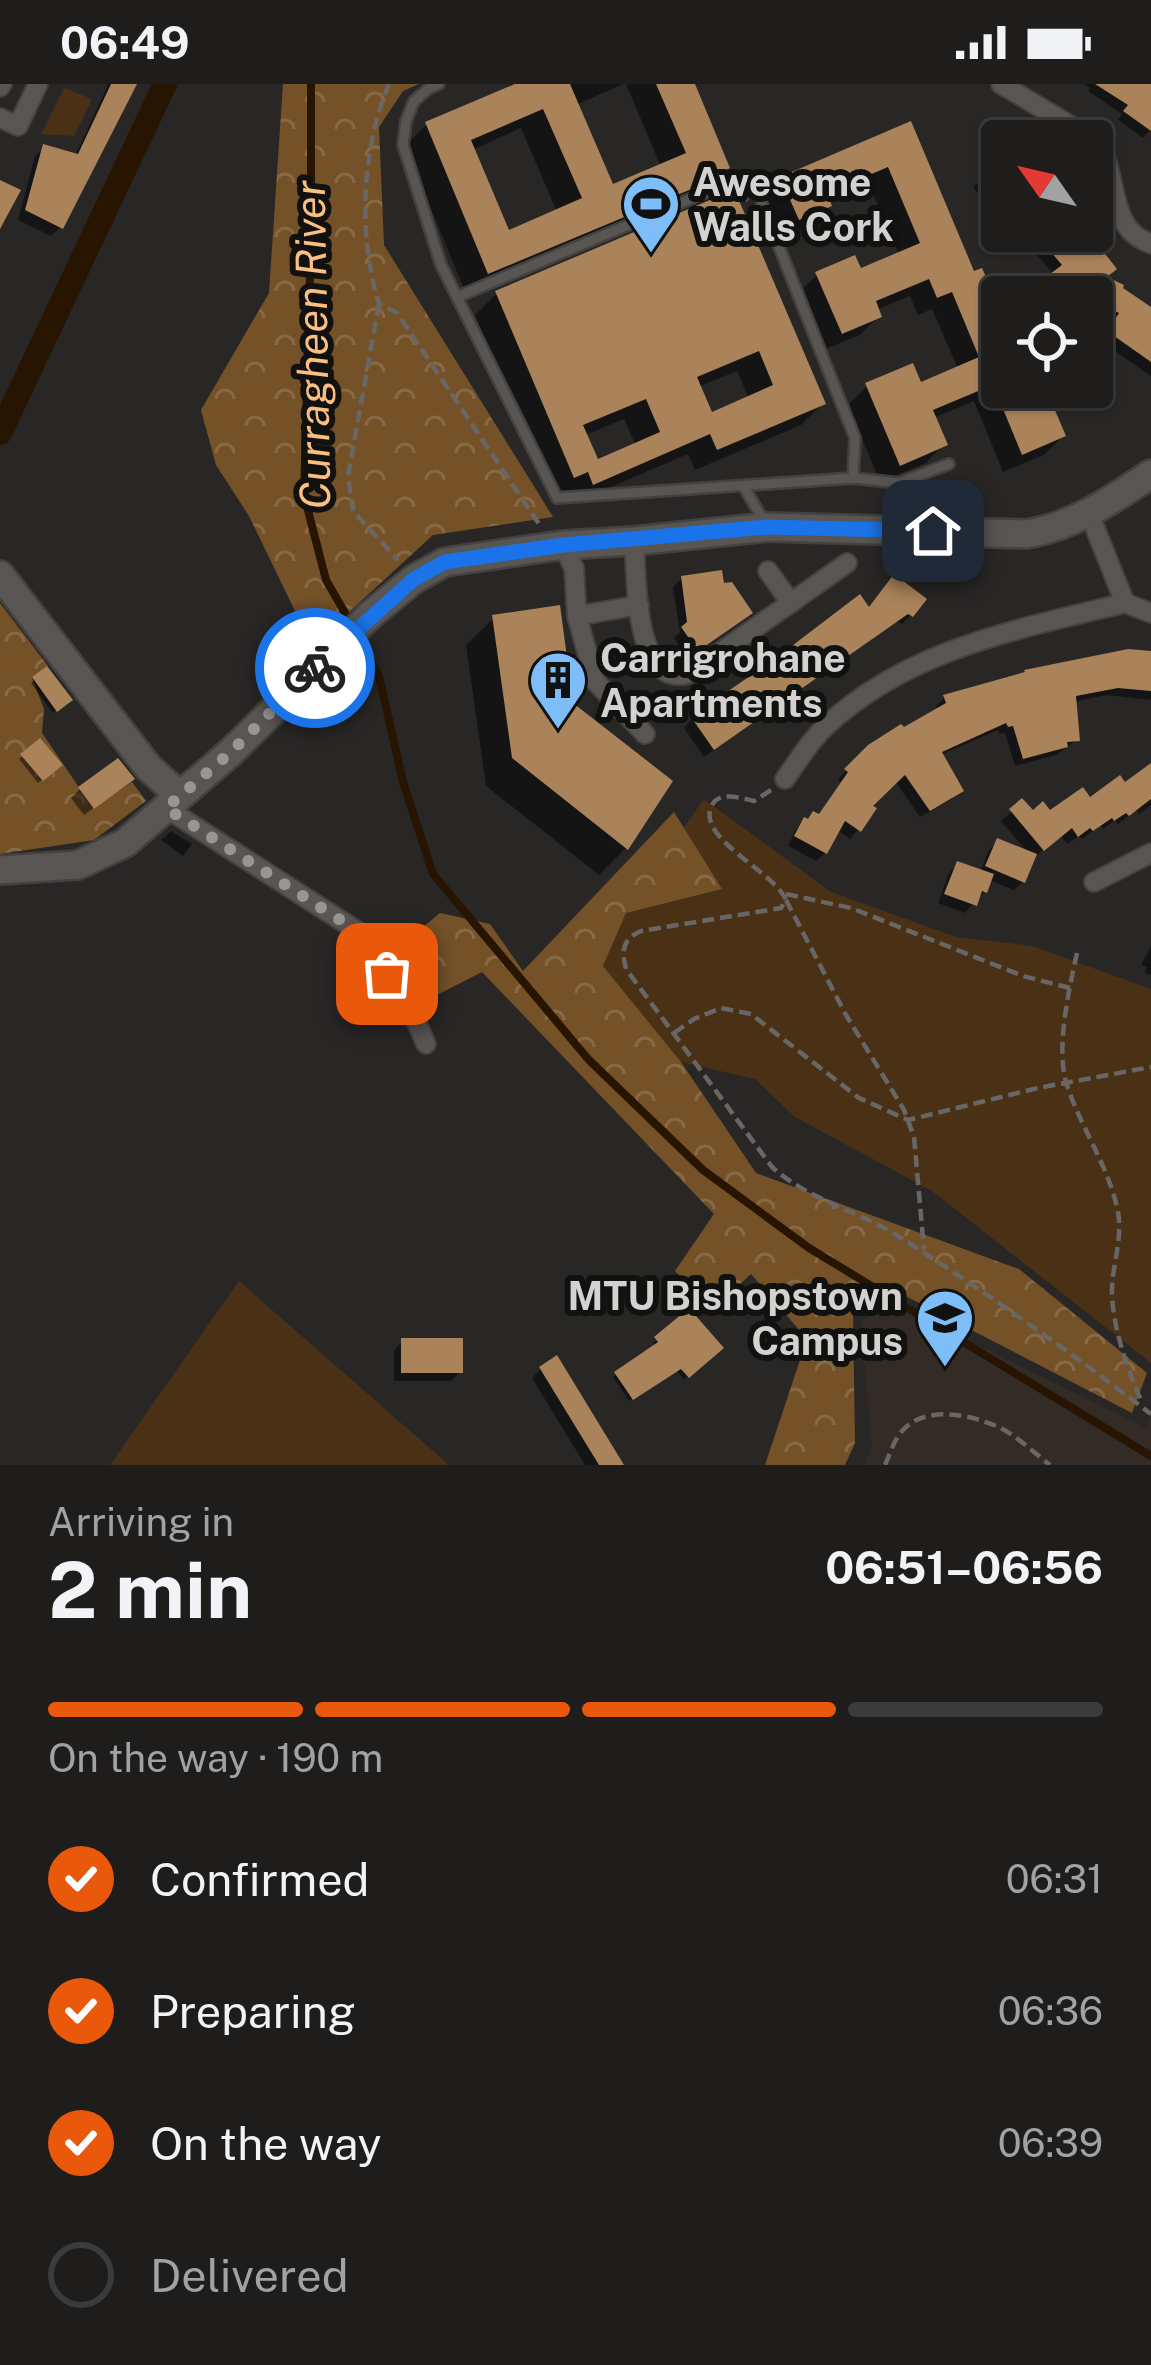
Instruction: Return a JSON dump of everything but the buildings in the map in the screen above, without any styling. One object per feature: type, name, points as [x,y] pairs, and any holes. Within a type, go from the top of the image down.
[{"type":"main road","points":[[0,870],[78,865],[125,843],[231,752],[369,616],[414,579],[445,562],[767,527],[1027,534],[1089,514],[1151,474]]},
{"type":"main road","points":[[0,575],[173,802]]},
{"type":"street","points":[[0,118],[18,126],[38,84]]},
{"type":"street","points":[[1001,84],[1099,142],[1124,222],[1133,234],[1151,244]]},
{"type":"street","points":[[1089,514],[1125,603]]},
{"type":"street","points":[[634,541],[642,635],[664,673],[675,676],[692,673],[847,563]]},
{"type":"street","points":[[560,547],[574,568],[577,616],[595,681],[645,734]]},
{"type":"street","points":[[768,571],[791,603]]},
{"type":"street","points":[[785,779],[810,744],[843,712],[913,666],[993,636],[1125,603],[1151,614]]},
{"type":"street","points":[[577,616],[638,605]]},
{"type":"street","points":[[173,802],[362,934],[413,1014],[426,1044]]},
{"type":"street","points":[[1094,882],[1151,853]]},
{"type":"lane","points":[[439,84],[415,101],[403,145],[441,266],[557,498],[853,478],[899,482],[950,464]]},
{"type":"lane","points":[[457,297],[709,191]]},
{"type":"lane","points":[[762,204],[855,438],[853,478]]},
{"type":"lane","points":[[744,487],[767,527]]},
{"type":"path","points":[[389,84],[372,145],[364,224],[379,304],[348,476],[353,511],[414,579]]},
{"type":"path","points":[[709,191],[736,180],[744,198]]},
{"type":"path","points":[[379,304],[397,313],[560,547]]},
{"type":"path","points":[[785,779],[754,801],[737,796],[715,801],[710,820],[719,838],[785,896],[846,1015],[908,1120],[914,1137],[924,1253]]},
{"type":"path","points":[[785,896],[851,908],[1023,976],[1070,988]]},
{"type":"path","points":[[785,896],[781,908],[630,936],[622,957],[626,969],[772,1167],[810,1194],[884,1228],[924,1253],[1062,1345],[1151,1414]]},
{"type":"path","points":[[1077,953],[1062,1057],[1066,1082],[1118,1213],[1120,1238],[1112,1294],[1129,1371],[1144,1409]]},
{"type":"path","points":[[674,1034],[694,1018],[721,1008],[751,1014],[859,1098],[908,1120],[1151,1067]]},
{"type":"path","points":[[886,1465],[899,1433],[929,1414],[956,1415],[997,1426],[1050,1465]]},
{"type":"shaded area","points":[[64,88],[92,99],[74,136],[41,134]]},
{"type":"shaded area","points":[[704,799],[831,892],[956,937],[1032,946],[1151,989],[1151,1363],[932,1191],[795,1117],[755,1079],[681,1062],[603,966],[626,913],[722,889],[683,829]]},
{"type":"shaded area","points":[[239,1281],[449,1465],[110,1465]]},
{"type":"shaded area","name":"MTU Bishopstown Campus","points":[[888,1301],[1146,1428],[1151,1415],[1151,1465],[865,1465],[872,1446],[861,1322]]},
{"type":"green space","points":[[283,84],[419,84],[403,91],[379,127],[384,245],[553,517],[433,535],[312,646],[249,516],[216,465],[201,410],[269,293]]},
{"type":"green space","points":[[0,603],[48,666],[32,678],[44,709],[42,733],[93,808],[132,782],[146,801],[94,840],[0,854]]},
{"type":"green space","points":[[674,812],[722,889],[626,913],[603,966],[681,1062],[756,1173],[1019,1269],[1147,1373],[1132,1413],[890,1288],[853,1312],[855,1443],[845,1465],[765,1465],[807,1339],[751,1274],[712,1310],[675,1271],[714,1214],[482,972],[423,1002],[394,951],[440,913],[490,924],[523,971]]},
{"type":"waterway","points":[[0,433],[165,84]]},
{"type":"waterway","name":"Curragheen River","points":[[311,84],[304,495],[326,580],[352,625]]},
{"type":"waterway","name":"Curragheen River","points":[[359,638],[379,676],[403,782],[433,874],[588,1059],[703,1170],[809,1248],[1151,1456]]},
{"type":"way so far","points":[[315,668],[231,752],[166,808],[362,934],[387,974]]},
{"type":"place","name":"Awesome Walls Cork","points":[[651,255]]},
{"type":"place","name":"Carrigrohane Apartments","points":[[558,731]]},
{"type":"place","name":"MTU Bishopstown Campus","points":[[945,1369]]},
{"type":"route","points":[[315,668],[414,579],[445,562],[472,556],[767,527],[933,531]]}]
